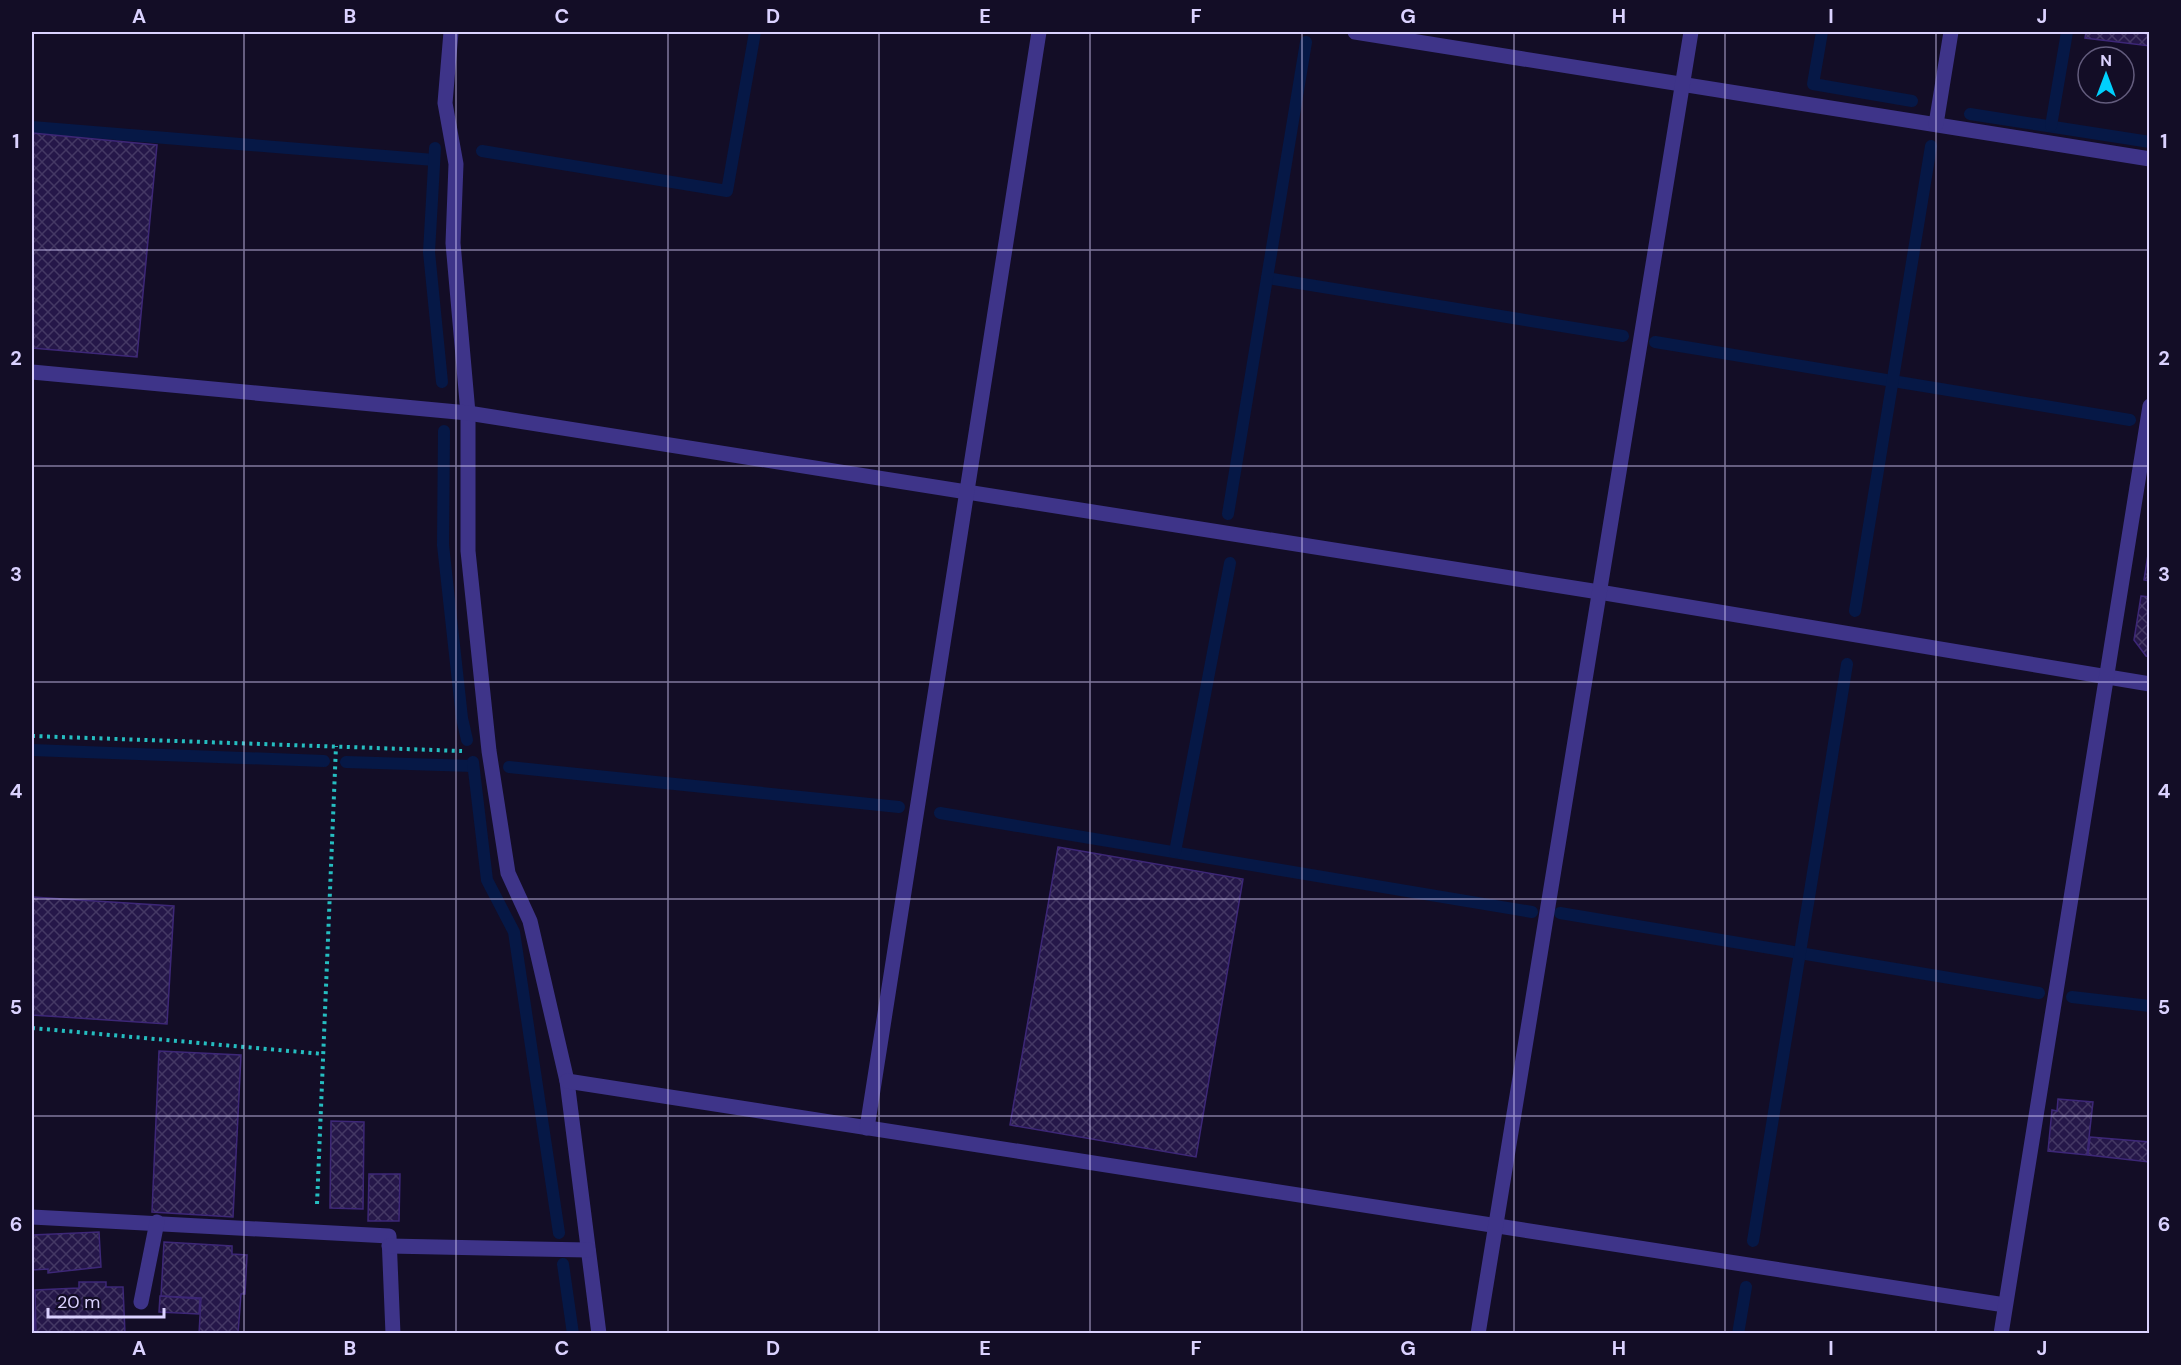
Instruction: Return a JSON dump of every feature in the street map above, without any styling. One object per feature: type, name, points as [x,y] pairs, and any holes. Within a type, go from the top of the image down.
[{"type":"street","points":[[451,32],[446,103],[456,164],[453,243],[468,413],[468,551],[489,752],[508,873],[530,921],[567,1081],[599,1334]]},
{"type":"street","points":[[867,1128],[1039,32]]},
{"type":"street","points":[[1355,32],[2150,159]]},
{"type":"street","points":[[1478,1334],[1691,32]]},
{"type":"street","points":[[1936,124],[1951,32]]},
{"type":"street","points":[[32,372],[468,413],[967,494],[1599,592],[2150,684]]},
{"type":"street","points":[[2001,1334],[2150,406]]},
{"type":"street","points":[[567,1081],[2004,1305]]},
{"type":"street","points":[[32,1217],[389,1236],[393,1334]]},
{"type":"street","points":[[141,1302],[157,1222]]},
{"type":"street","points":[[389,1246],[588,1250]]},
{"type":"path","points":[[32,736],[489,752]]},
{"type":"path","points":[[316,1232],[336,746]]},
{"type":"path","points":[[32,1028],[323,1054]]},
{"type":"building","points":[[2086,32],[2150,32],[2150,46],[2085,38]]},
{"type":"building","points":[[32,133],[157,145],[137,357],[32,348]]},
{"type":"building","points":[[2150,542],[2150,581],[2144,580]]},
{"type":"building","points":[[2141,596],[2150,597],[2150,657],[2146,656],[2134,640]]},
{"type":"building","points":[[1058,847],[1243,879],[1196,1157],[1010,1125]]},
{"type":"building","points":[[32,897],[174,906],[167,1024],[32,1015]]},
{"type":"building","points":[[159,1051],[241,1055],[233,1217],[152,1212]]},
{"type":"building","points":[[2058,1099],[2093,1102],[2087,1155],[2048,1151],[2052,1110],[2057,1111]]},
{"type":"building","points":[[331,1121],[364,1122],[363,1209],[330,1208]]},
{"type":"building","points":[[2090,1137],[2150,1142],[2149,1162],[2088,1155]]},
{"type":"building","points":[[369,1174],[400,1174],[399,1221],[368,1221]]},
{"type":"building","points":[[99,1232],[101,1267],[48,1273],[48,1269],[32,1270],[32,1235]]},
{"type":"building","points":[[164,1242],[232,1246],[232,1254],[247,1255],[245,1294],[241,1294],[238,1334],[199,1334],[201,1298],[161,1296]]},
{"type":"building","points":[[79,1282],[106,1282],[106,1287],[123,1287],[125,1334],[36,1334],[35,1290],[79,1288]]},
{"type":"building","points":[[33,1296],[35,1334],[32,1334]]},
{"type":"building","points":[[160,1296],[200,1299],[199,1314],[159,1312]]},
{"type":"waterway","points":[[482,151],[727,191],[755,32]]},
{"type":"waterway","points":[[1822,32],[1813,84],[1912,101]]},
{"type":"waterway","points":[[2051,126],[2067,32]]},
{"type":"waterway","points":[[1228,514],[1306,42]]},
{"type":"waterway","points":[[1970,114],[2150,142]]},
{"type":"waterway","points":[[32,127],[434,160]]},
{"type":"waterway","points":[[1855,611],[1931,146]]},
{"type":"waterway","points":[[435,148],[429,252],[442,382]]},
{"type":"waterway","points":[[1267,278],[1623,336]]},
{"type":"waterway","points":[[1655,342],[2130,420]]},
{"type":"waterway","points":[[444,431],[443,545],[462,718],[467,740]]},
{"type":"waterway","points":[[1175,852],[1230,563]]},
{"type":"waterway","points":[[1753,1241],[1847,664]]},
{"type":"waterway","points":[[32,750],[324,761]]},
{"type":"waterway","points":[[346,762],[473,766]]},
{"type":"waterway","points":[[473,762],[487,880],[514,932],[559,1233]]},
{"type":"waterway","points":[[509,767],[899,807]]},
{"type":"waterway","points":[[940,813],[1532,912]]},
{"type":"waterway","points":[[1560,913],[2039,993]]},
{"type":"waterway","points":[[2072,997],[2150,1006]]},
{"type":"waterway","points":[[563,1264],[573,1334]]},
{"type":"waterway","points":[[1738,1334],[1746,1287]]}]
